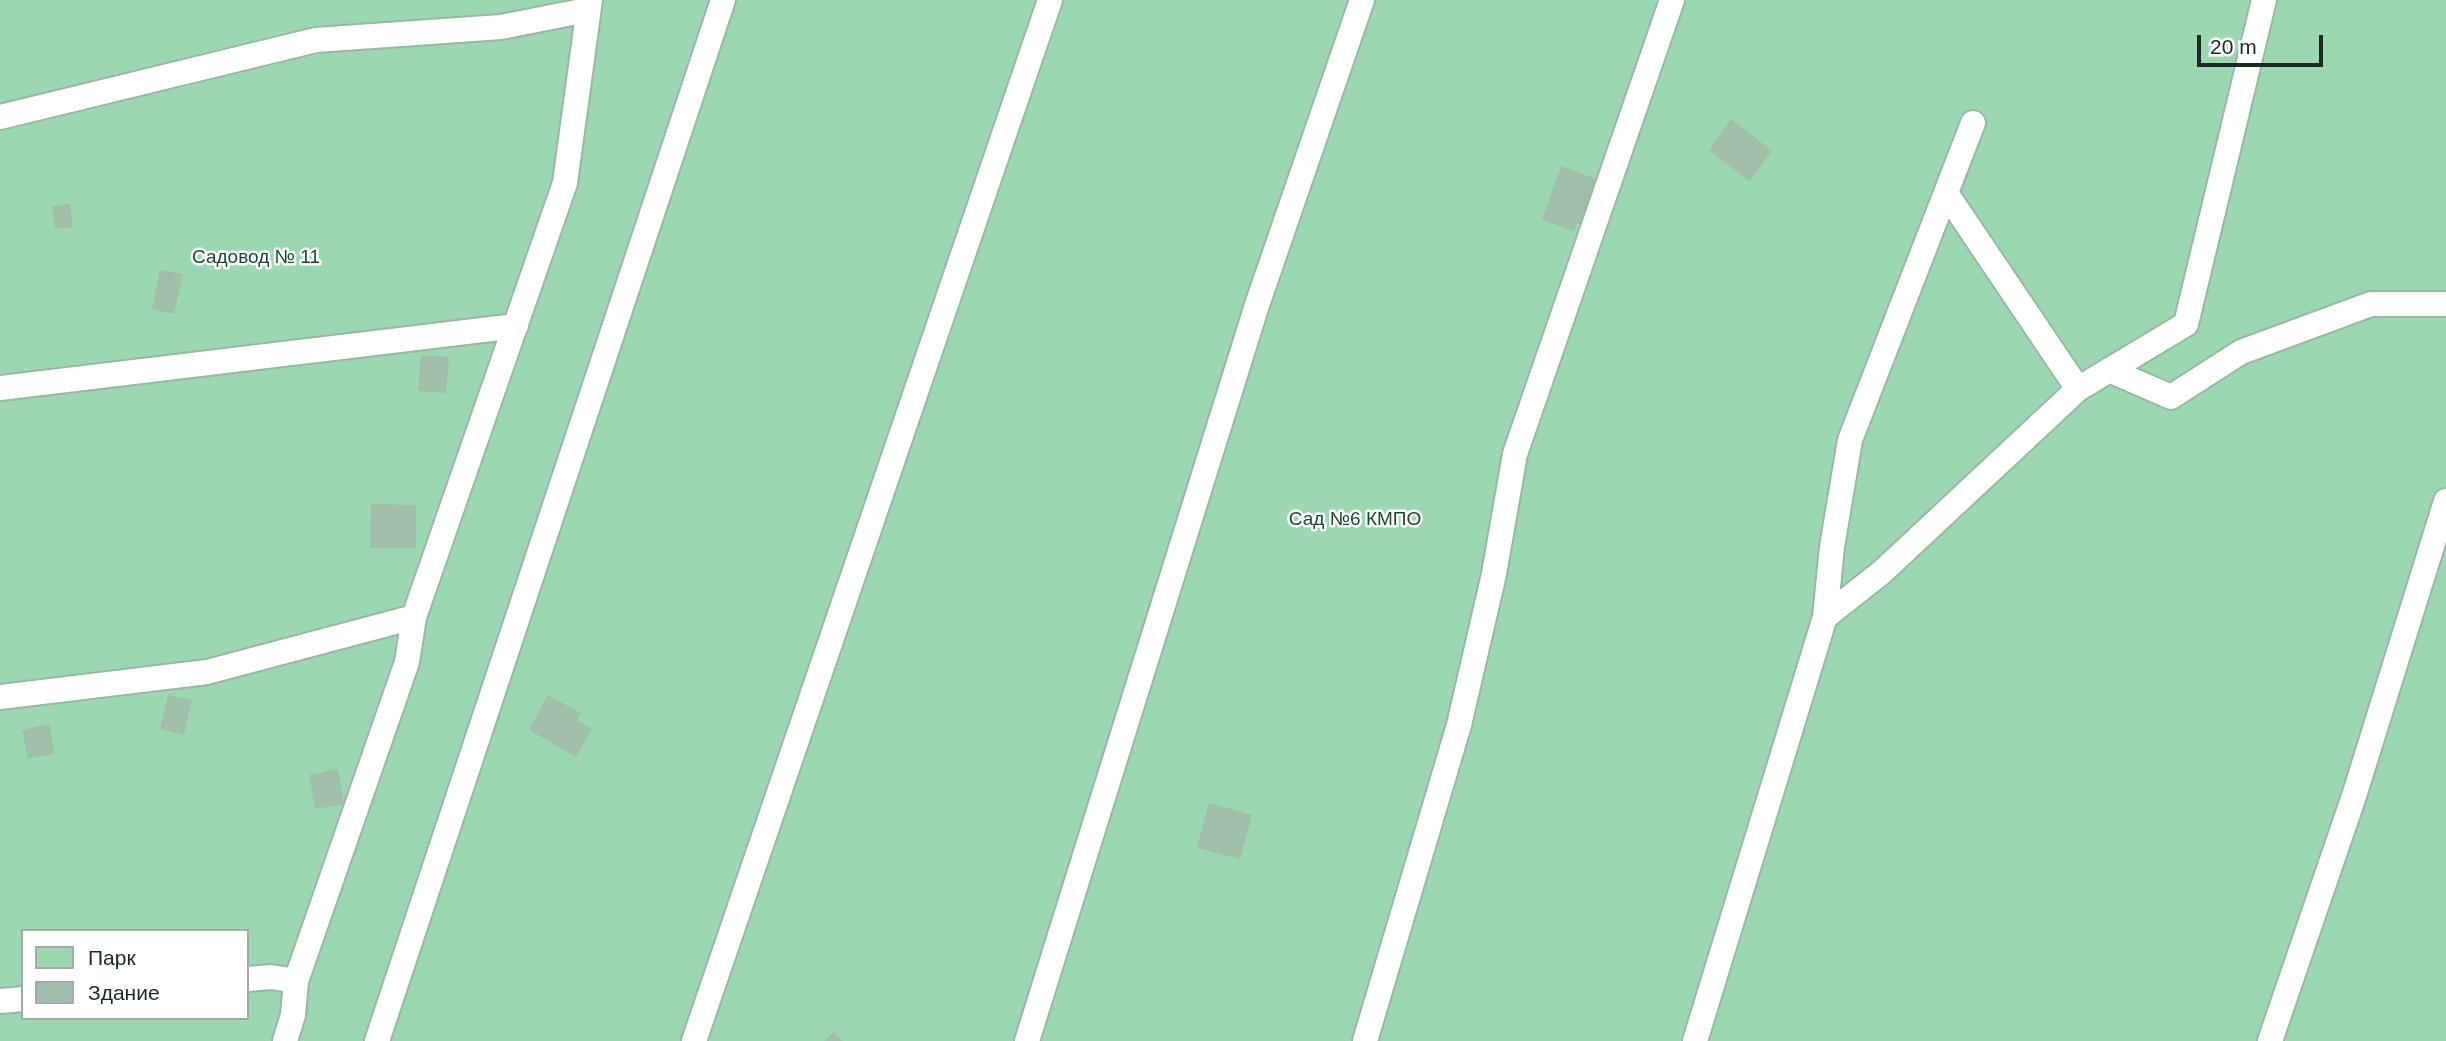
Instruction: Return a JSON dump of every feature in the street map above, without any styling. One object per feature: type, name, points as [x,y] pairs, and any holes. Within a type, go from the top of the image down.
[{"type":"lane","points":[[383,1037],[723,0]]},
{"type":"lane","points":[[694,1041],[1050,0]]},
{"type":"lane","points":[[1027,1041],[1257,305],[1362,0]]},
{"type":"lane","points":[[1365,1041],[1459,725],[1494,574],[1515,454],[1672,0]]},
{"type":"lane","points":[[1825,617],[1882,572],[2078,389],[2186,324],[2264,0]]},
{"type":"lane","points":[[0,117],[316,40],[501,27],[589,5],[565,183],[414,617],[407,662],[296,981],[293,1015],[285,1041]]},
{"type":"lane","points":[[1695,1041],[1825,617],[1832,547],[1850,440],[1973,123]]},
{"type":"lane","points":[[1946,193],[2078,389]]},
{"type":"lane","points":[[2109,370],[2171,397],[2241,352],[2371,304],[2446,304]]},
{"type":"lane","points":[[0,388],[516,326]]},
{"type":"lane","points":[[2270,1041],[2354,796],[2446,501]]},
{"type":"lane","points":[[0,697],[207,672],[414,617]]},
{"type":"lane","points":[[248,979],[271,977],[296,981]]},
{"type":"lane","points":[[0,1001],[21,999]]},
{"type":"green space","name":"Сад №6 КМПО","points":[[0,0],[2446,0],[2446,1041],[0,1041]]},
{"type":"building","points":[[1731,119],[1772,151],[1750,181],[1709,150]]},
{"type":"building","points":[[1561,166],[1604,182],[1587,227],[1577,223],[1574,231],[1542,220]]},
{"type":"building","points":[[70,204],[73,227],[55,229],[52,206]]},
{"type":"building","points":[[160,270],[183,274],[174,314],[152,309]]},
{"type":"building","points":[[421,355],[449,357],[446,393],[418,391]]},
{"type":"building","points":[[371,504],[416,505],[416,548],[370,548]]},
{"type":"building","points":[[168,695],[192,700],[184,735],[160,729]]},
{"type":"building","points":[[548,695],[581,713],[577,721],[592,729],[576,757],[529,730]]},
{"type":"building","points":[[49,724],[55,753],[28,759],[22,730]]},
{"type":"building","points":[[338,769],[344,804],[315,809],[309,775]]},
{"type":"building","points":[[1209,803],[1252,815],[1240,859],[1197,848]]},
{"type":"building","points":[[834,1032],[843,1041],[824,1041]]},
{"type":"park label","name":"Садовод № 11","points":[[256,258]]}]
